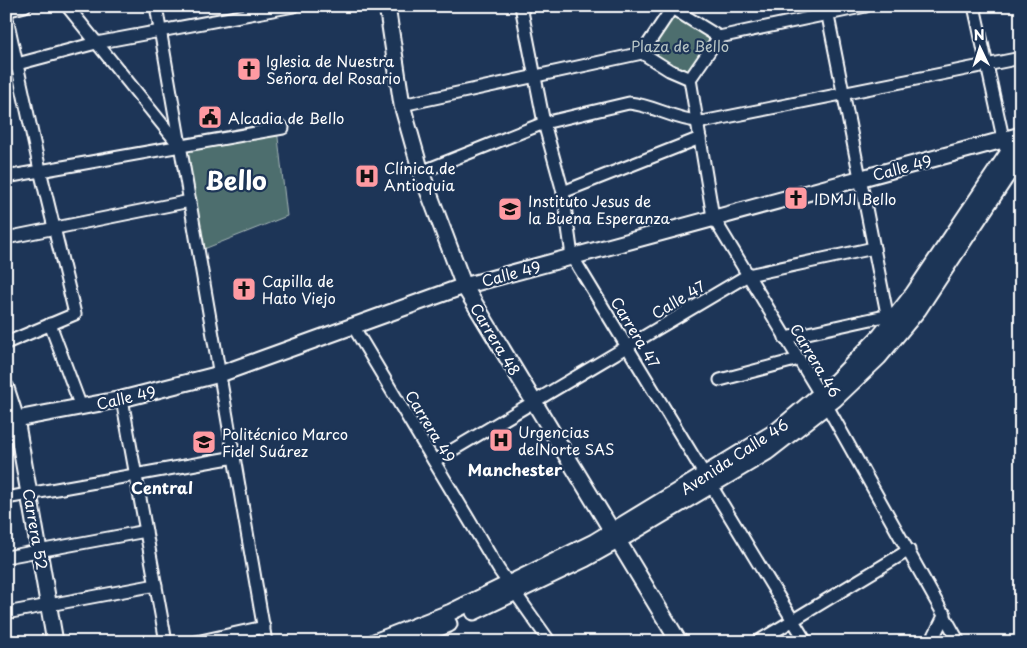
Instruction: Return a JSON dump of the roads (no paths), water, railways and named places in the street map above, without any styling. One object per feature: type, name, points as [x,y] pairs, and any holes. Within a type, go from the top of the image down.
[{"type":"main road","name":"Carrera 48","points":[[387,6],[402,105],[421,172],[464,286],[679,642]]},
{"type":"main road","name":"Calle 49","points":[[11,420],[122,399],[220,374],[464,286],[860,178],[1010,149],[1020,135]]},
{"type":"main road","name":"Avenida Calle 46","points":[[405,642],[616,535],[708,480],[772,434],[862,375],[918,310],[964,243],[1010,170],[1010,149]]},
{"type":"main road","name":"Avenida Calle 46","points":[[823,400],[837,380],[892,318],[1010,149]]},
{"type":"main road","name":"Carrera 52","points":[[6,388],[11,420],[30,494],[55,642]]},
{"type":"main road","name":"Avenida Calle 46","points":[[374,642],[512,588]]},
{"type":"street","points":[[6,343],[75,314],[12,65],[6,13],[25,6]]},
{"type":"street","points":[[67,6],[180,146]]},
{"type":"street","points":[[156,6],[266,642]]},
{"type":"street","points":[[12,65],[96,43],[160,32],[271,8],[294,6]]},
{"type":"street","name":"Carrera 47","points":[[521,6],[544,123],[563,192],[572,256],[806,642]]},
{"type":"street","points":[[402,105],[642,53],[669,70],[690,79],[719,37],[826,10],[866,6]]},
{"type":"street","points":[[974,6],[987,66],[1010,149]]},
{"type":"street","points":[[642,53],[672,7],[719,37]]},
{"type":"street","points":[[786,338],[892,318],[874,248],[826,10]]},
{"type":"street","points":[[421,172],[544,123],[629,102],[643,104],[697,122],[1021,58]]},
{"type":"street","name":"Carrera 46","points":[[690,79],[713,217],[823,400],[945,614],[959,642]]},
{"type":"street","points":[[6,177],[283,128]]},
{"type":"street","points":[[563,192],[700,138]]},
{"type":"street","points":[[6,238],[190,201]]},
{"type":"street","name":"Calle 47","points":[[434,461],[748,275],[874,248]]},
{"type":"street","points":[[50,324],[81,407]]},
{"type":"street","name":"Carrera 49","points":[[353,326],[512,588],[550,642]]},
{"type":"street","points":[[720,380],[799,359]]},
{"type":"street","points":[[122,399],[166,642]]},
{"type":"street","points":[[6,498],[235,457]]},
{"type":"street","points":[[6,557],[146,531]]},
{"type":"street","points":[[758,642],[909,550]]},
{"type":"street","points":[[6,613],[156,585]]},
{"type":"street","points":[[931,642],[945,614]]},
{"type":"street","points":[[196,642],[264,627]]},
{"type":"place","name":"Iglesia de Nuestra Señora del Rosario","points":[[249,69]]},
{"type":"place","name":"Alcadia de Bello","points":[[210,117]]},
{"type":"place","name":"Clínica de Antioquia","points":[[367,176]]},
{"type":"place","name":"IDMJI Bello","points":[[796,198]]},
{"type":"place","name":"Instituto Jesus de la Buena Esperanza","points":[[510,209]]},
{"type":"place","name":"Capilla de Hato Viejo","points":[[244,289]]},
{"type":"place","name":"Urgencias delNorte SAS","points":[[501,440]]},
{"type":"place","name":"Politécnico Marco Fidel Suárez","points":[[204,442]]},
{"type":"district","name":"Bello","points":[[236,180]]},
{"type":"district","name":"Manchester","points":[[515,469]]},
{"type":"district","name":"Central","points":[[162,487]]},
{"type":"park label","name":"Plaza de Bello","points":[[680,45]]}]
